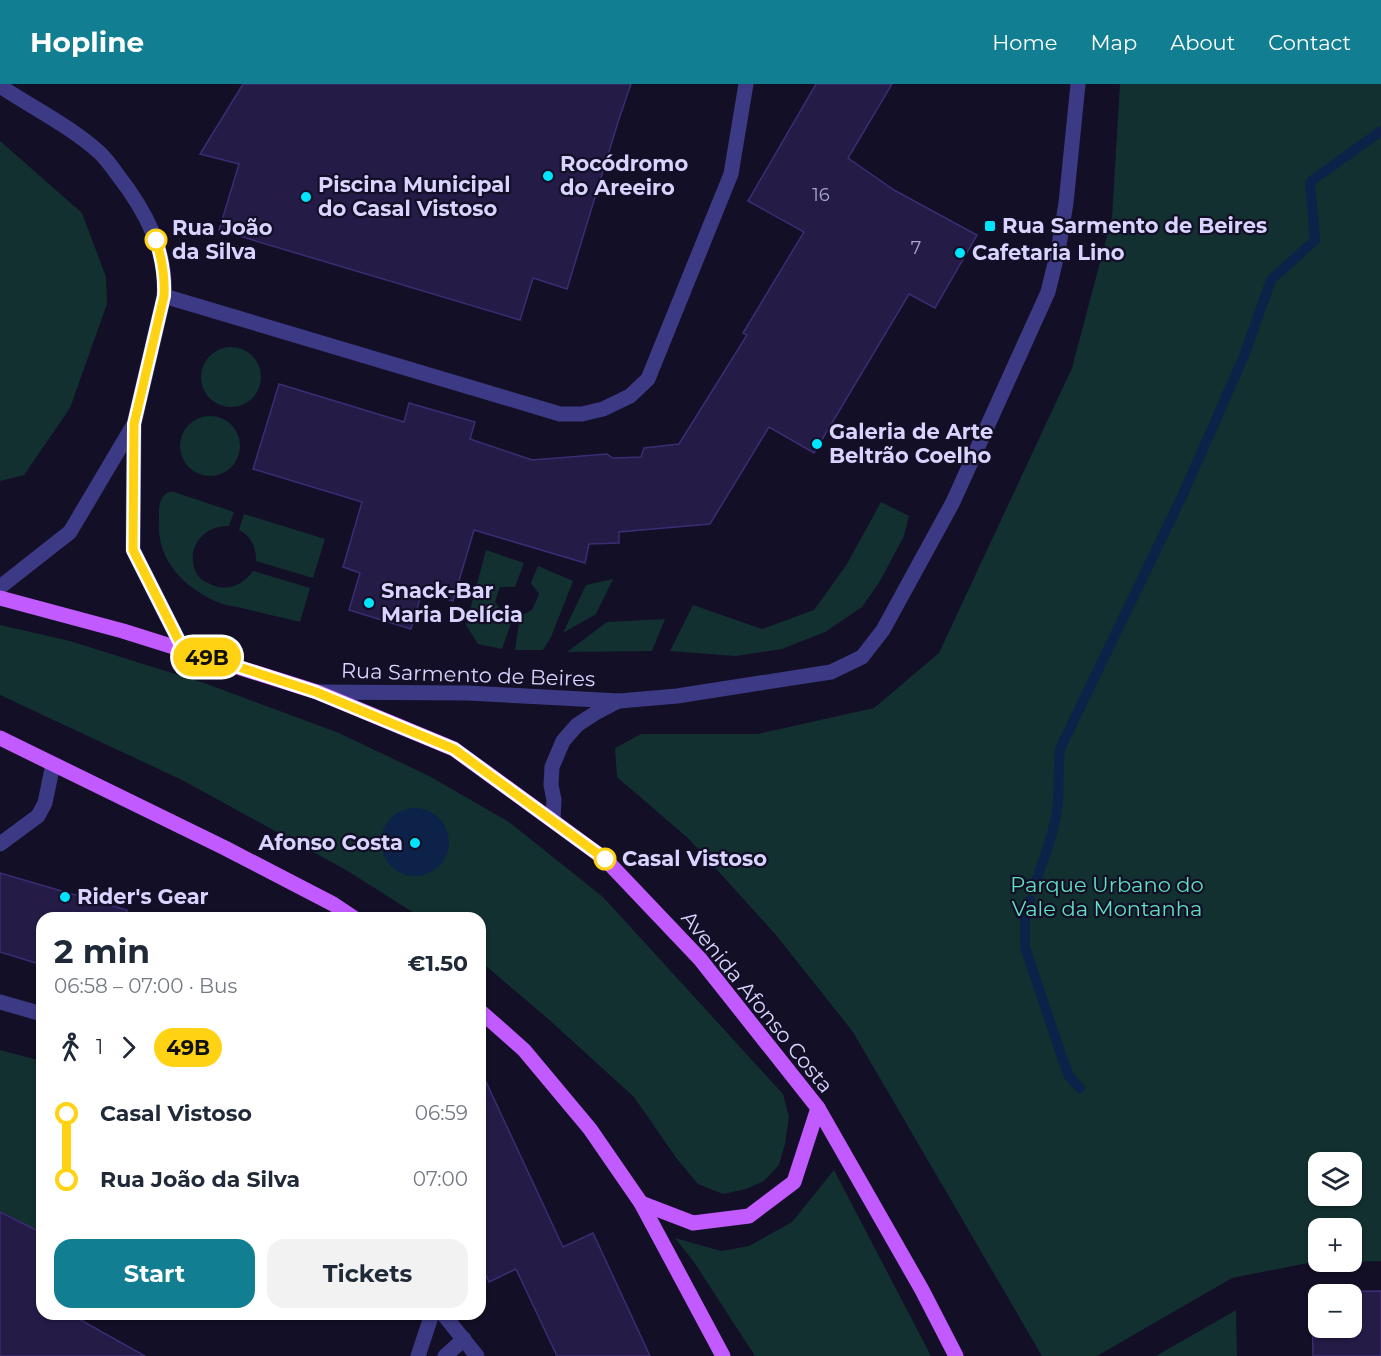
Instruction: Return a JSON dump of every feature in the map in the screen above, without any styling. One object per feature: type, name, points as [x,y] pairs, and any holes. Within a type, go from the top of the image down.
[{"type":"main road","name":"Avenida Afonso Costa","points":[[0,598],[123,631],[316,692],[454,749],[605,859],[700,959],[818,1108],[922,1290],[956,1356]]},
{"type":"main road","points":[[0,738],[225,848],[345,912]]},
{"type":"main road","points":[[486,1016],[524,1050],[590,1129],[641,1203],[723,1356]]},
{"type":"main road","points":[[641,1203],[693,1223],[749,1216],[794,1182],[818,1108]]},
{"type":"street","points":[[164,296],[560,414],[582,414],[603,410],[630,396],[648,379],[731,174],[746,84]]},
{"type":"street","name":"Rua Sarmento de Beires","points":[[316,692],[468,693],[619,701],[677,696],[831,672],[862,657],[884,630],[953,502],[1048,292],[1066,204],[1078,84]]},
{"type":"street","points":[[0,86],[70,130],[101,154],[129,190],[155,237],[163,262],[164,296],[134,424],[133,550],[183,649]]},
{"type":"street","points":[[0,587],[70,532],[134,424]]},
{"type":"street","name":"Rua Sarmento de Beires","points":[[553,820],[552,767],[563,741],[577,725],[619,701]]},
{"type":"street","points":[[0,844],[38,816],[45,803],[52,764]]},
{"type":"street","points":[[0,1002],[36,1012]]},
{"type":"street","points":[[418,1356],[430,1320]]},
{"type":"street","points":[[448,1320],[477,1356]]},
{"type":"street","points":[[445,1356],[464,1339]]},
{"type":"green space","name":"Parque Urbano do Vale da Montanha","points":[[1120,84],[1381,84],[1381,1261],[1362,1262],[1362,1218],[1308,1218],[1308,1263],[1232,1278],[1097,1356],[1042,1356],[853,1032],[776,935],[689,839],[617,777],[615,748],[641,734],[757,734],[874,708],[939,653],[1072,368],[1112,217]]},
{"type":"green space","points":[[0,141],[82,213],[106,277],[107,304],[70,408],[24,475],[0,481]]},
{"type":"green space","points":[[231,347],[252,356],[261,377],[252,398],[231,407],[210,398],[201,377],[210,356]]},
{"type":"green space","points":[[210,416],[227,421],[235,429],[240,446],[235,463],[227,471],[210,476],[193,471],[185,463],[180,446],[185,429],[193,421]]},
{"type":"green space","points":[[169,492],[234,512],[229,526],[212,529],[205,533],[195,545],[193,561],[200,578],[214,586],[227,588],[244,581],[253,571],[310,588],[300,622],[218,602],[203,595],[182,579],[167,558],[159,534],[160,504],[165,494]]},
{"type":"green space","points":[[881,502],[909,516],[904,536],[880,581],[862,607],[825,632],[782,649],[736,656],[670,651],[693,605],[762,629],[814,610],[847,564]]},
{"type":"green space","points":[[244,514],[325,539],[313,578],[256,561],[252,543],[239,530]]},
{"type":"green space","points":[[486,550],[524,563],[515,587],[500,587],[495,602],[511,623],[502,649],[478,644],[466,625]]},
{"type":"green space","points":[[538,566],[573,581],[551,637],[543,650],[515,650],[520,616],[532,610],[539,594],[531,583]]},
{"type":"green space","points":[[613,579],[596,614],[563,633],[586,585]]},
{"type":"green space","points":[[665,619],[652,651],[567,652],[607,622]]},
{"type":"green space","points":[[0,625],[70,641],[207,684],[339,733],[429,776],[509,822],[603,897],[783,1094],[789,1117],[779,1165],[764,1181],[746,1189],[723,1194],[698,1184],[677,1159],[634,1097],[486,966],[486,912],[412,912],[346,870],[182,780],[0,695]]},
{"type":"green space","points":[[0,1050],[36,1059],[36,1230],[0,1211]]},
{"type":"green space","points":[[834,1170],[931,1356],[755,1356],[694,1262],[675,1238],[721,1251],[749,1246],[792,1222]]},
{"type":"green space","points":[[1236,1310],[1237,1356],[1156,1356]]},
{"type":"water","points":[[415,808],[428,811],[439,818],[446,829],[449,842],[446,855],[439,866],[428,873],[415,876],[402,873],[391,866],[384,855],[381,842],[384,829],[391,818],[402,811]]},
{"type":"building","points":[[243,84],[631,84],[567,289],[533,278],[520,320],[219,230],[239,164],[200,154]]},
{"type":"building","points":[[816,84],[892,84],[848,158],[894,190],[977,235],[935,308],[909,294],[814,453],[769,427],[710,524],[619,532],[619,543],[589,544],[585,563],[474,530],[453,601],[422,592],[411,629],[349,610],[360,573],[343,567],[362,502],[253,469],[279,384],[404,422],[409,403],[475,422],[470,439],[532,460],[607,454],[613,458],[641,457],[644,448],[679,444],[747,335],[743,333],[804,232],[748,201]]},
{"type":"building","points":[[0,873],[127,910],[127,912],[36,912],[36,963],[0,952]]},
{"type":"building","points":[[486,1082],[563,1247],[593,1233],[650,1356],[557,1356],[516,1269],[489,1282],[486,1276]]},
{"type":"building","points":[[0,1212],[36,1230],[36,1320],[81,1320],[145,1356],[0,1356]]},
{"type":"building","points":[[1362,1291],[1381,1291],[1381,1356],[1313,1356],[1313,1338],[1362,1338]]},
{"type":"waterway","points":[[1037,878],[1057,811],[1060,749],[1184,492],[1244,356],[1271,280],[1315,240],[1310,182],[1381,131]]},
{"type":"waterway","points":[[1030,900],[1025,915],[1025,947],[1069,1076],[1080,1088]]},
{"type":"bus line","name":"49B","points":[[156,240],[163,262],[164,296],[134,424],[133,550],[183,649],[316,692],[454,749],[605,859]]},
{"type":"place","name":"Rocódromo do Areeiro","points":[[548,176]]},
{"type":"place","name":"Piscina Municipal do Casal Vistoso","points":[[306,197]]},
{"type":"place","name":"Rua Sarmento de Beires","points":[[990,226]]},
{"type":"place","name":"Rua João da Silva","points":[[156,240]]},
{"type":"place","name":"Cafetaria Lino","points":[[960,253]]},
{"type":"place","name":"Galeria de Arte Beltrão Coelho","points":[[817,444]]},
{"type":"place","name":"Snack-Bar Maria Delícia","points":[[369,603]]},
{"type":"place","name":"Afonso Costa","points":[[415,843]]},
{"type":"place","name":"Casal Vistoso","points":[[605,859]]},
{"type":"place","name":"Rider's Gear","points":[[65,897]]}]
